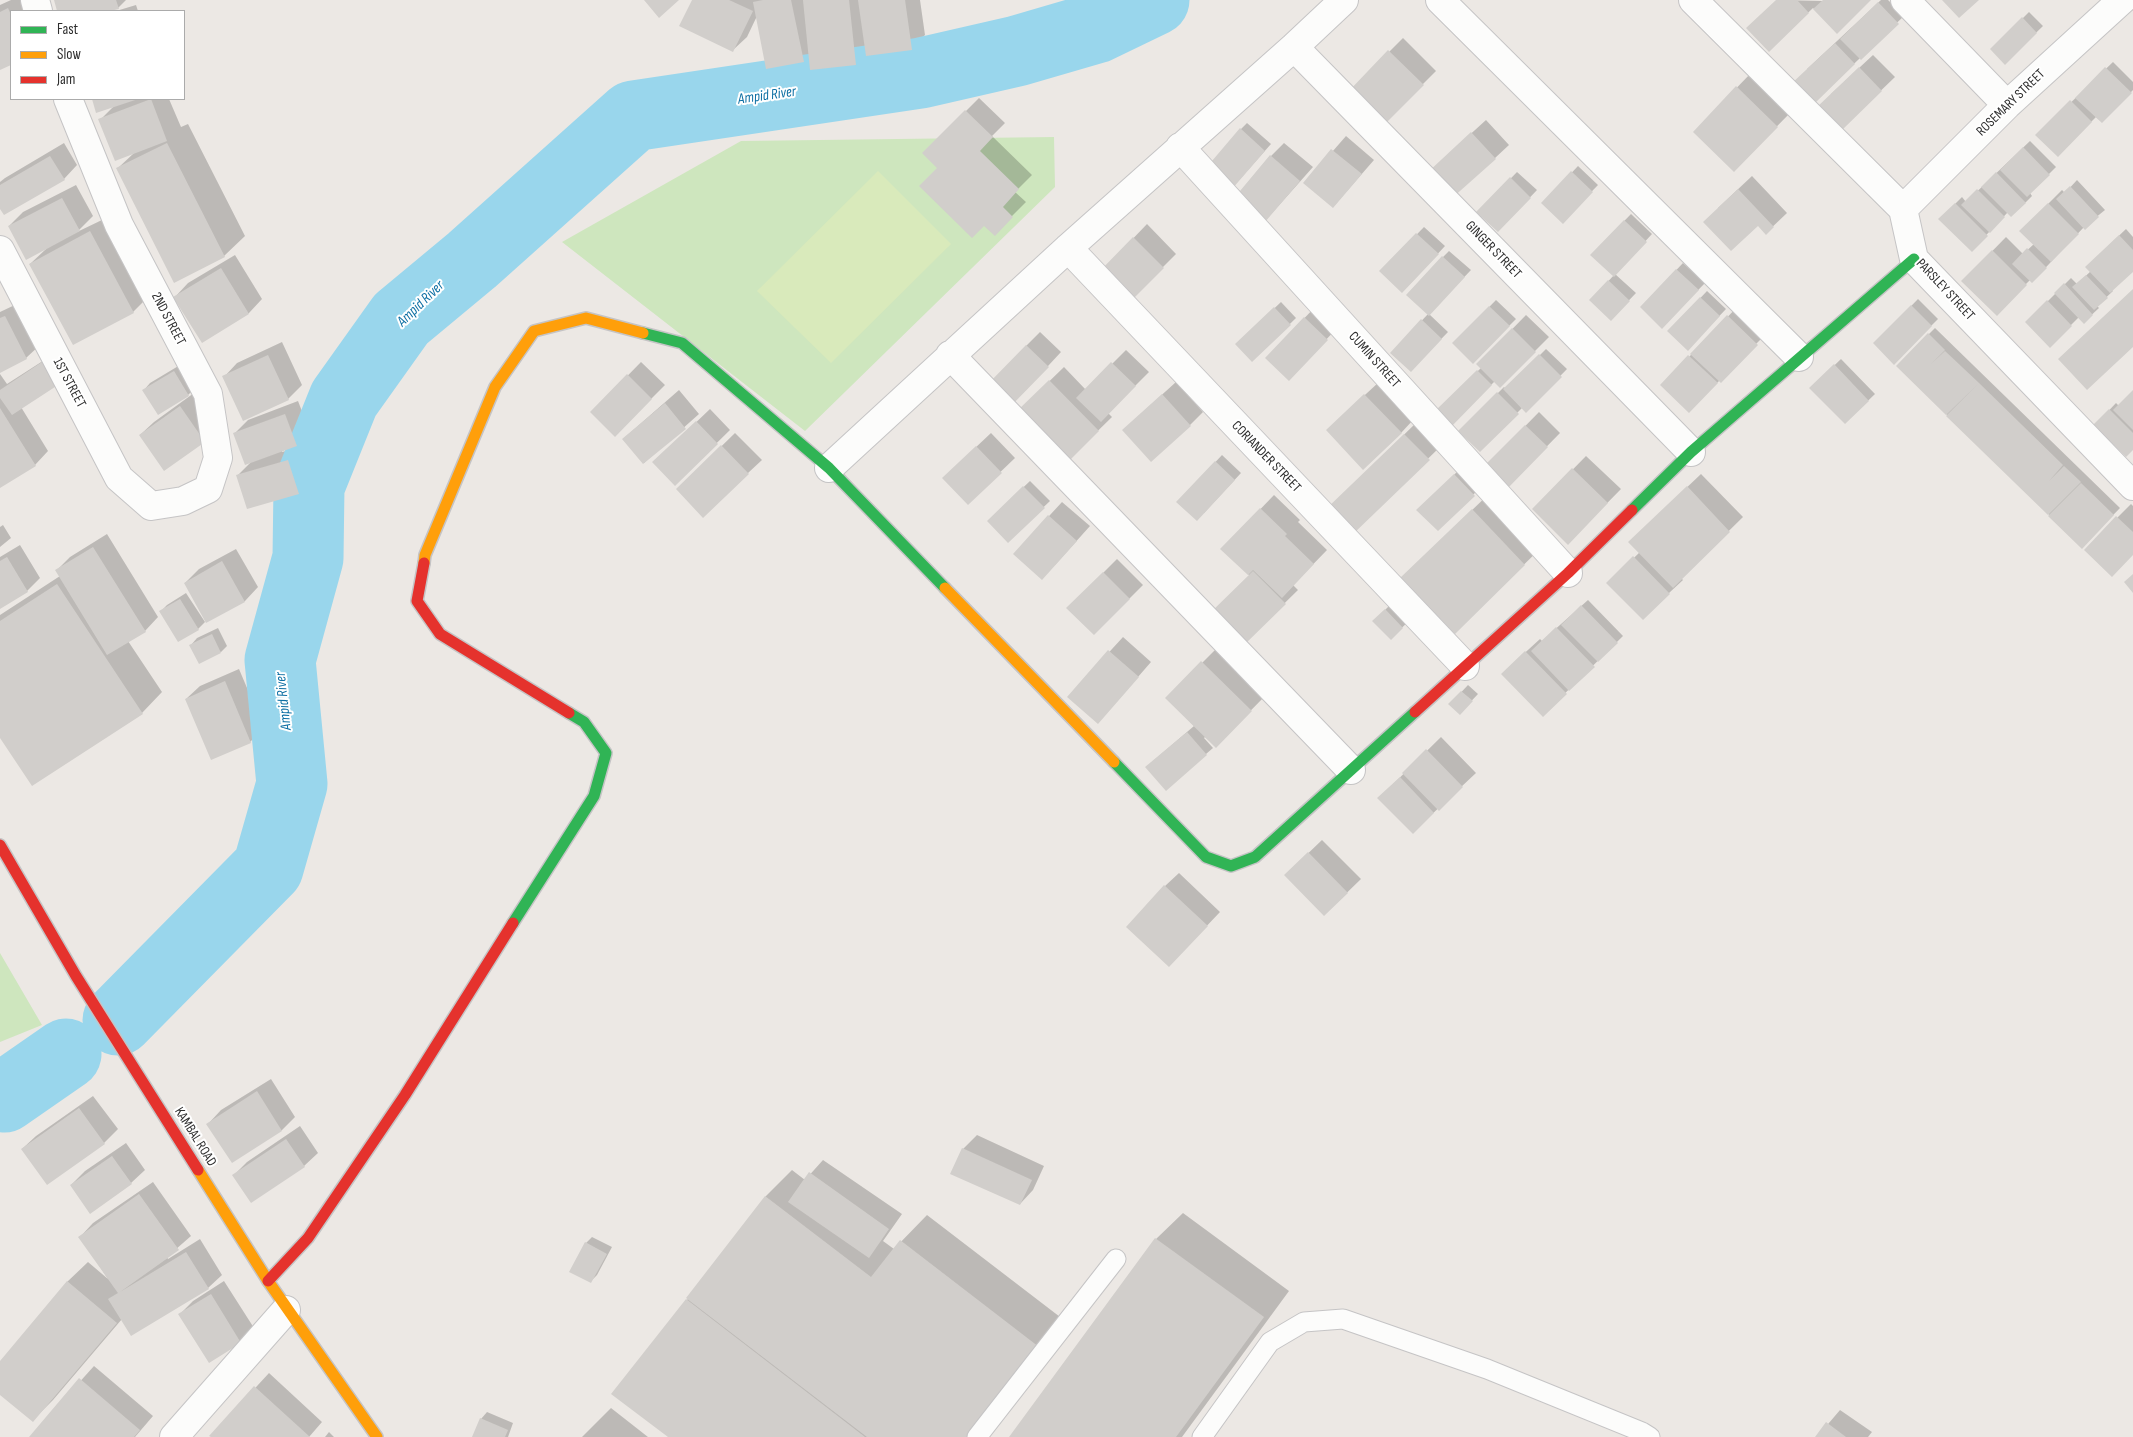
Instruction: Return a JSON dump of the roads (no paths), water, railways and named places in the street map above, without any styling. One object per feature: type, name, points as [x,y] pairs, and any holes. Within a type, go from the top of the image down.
[{"type":"street","points":[[829,468],[950,355],[1344,0]]},
{"type":"street","points":[[1440,0],[1799,357]]},
{"type":"street","points":[[1693,0],[1903,209]]},
{"type":"street","points":[[1905,0],[2007,105]]},
{"type":"street","name":"ROSEMARY STREET","points":[[1903,209],[2007,105],[2122,0]]},
{"type":"street","name":"GINGER STREET","points":[[1294,47],[1691,452]]},
{"type":"street","name":"2ND STREET","points":[[68,100],[119,224],[208,394],[218,458],[208,489],[183,502],[151,506]]},
{"type":"street","name":"CUMIN STREET","points":[[1180,147],[1568,573]]},
{"type":"street","name":"PARSLEY STREET","points":[[1903,209],[1914,258],[2133,486]]},
{"type":"street","name":"CORIANDER STREET","points":[[1068,248],[1464,666]]},
{"type":"street","name":"1ST STREET","points":[[0,250],[119,478],[151,506]]},
{"type":"street","points":[[268,1281],[308,1238],[405,1095],[594,796],[606,753],[584,722],[440,634],[417,601],[425,555],[496,386],[534,331],[586,318],[682,343],[829,468],[1206,857],[1231,866],[1255,857],[1568,573],[1691,452],[1914,258]]},
{"type":"street","points":[[950,355],[1351,770]]},
{"type":"street","name":"KAMBAL ROAD","points":[[0,845],[76,976],[286,1310],[377,1437]]},
{"type":"street","points":[[174,1437],[286,1310]]},
{"type":"lane","points":[[977,1437],[1116,1259]]},
{"type":"lane","points":[[1202,1437],[1270,1342],[1304,1322],[1343,1319],[1486,1369],[1644,1435]]},
{"type":"waterway","name":"Ampid River","points":[[118,1020],[268,868],[292,784],[280,660],[308,558],[309,486],[344,399],[401,319],[472,260],[633,116],[921,73],[1017,51],[1096,28],[1154,0]]},
{"type":"waterway","name":"Ampid River","points":[[0,1096],[4,1097],[66,1054]]}]
